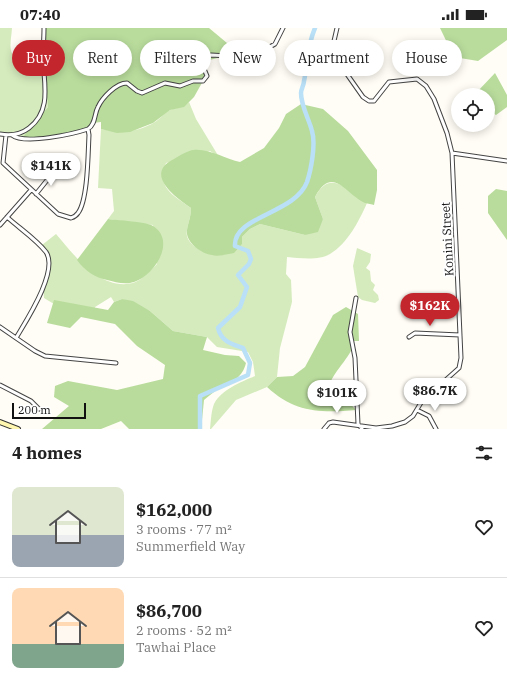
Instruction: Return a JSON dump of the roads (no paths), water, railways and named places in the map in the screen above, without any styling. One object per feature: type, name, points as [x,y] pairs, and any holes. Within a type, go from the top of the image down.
[{"type":"main road","points":[[2,425],[18,429]]},
{"type":"street","points":[[0,134],[6,136],[23,132],[37,120],[45,104],[43,57],[44,28]]},
{"type":"street","points":[[12,135],[23,138],[46,138],[88,129],[92,125],[101,102],[121,84],[127,83],[142,93],[165,83],[180,86],[193,81],[204,80],[207,74],[202,64],[205,57],[210,55],[228,56],[241,51],[252,54],[259,53],[275,44],[283,28]]},
{"type":"street","name":"Konini Street","points":[[324,429],[329,423],[333,422],[361,428],[395,427],[408,420],[417,410],[422,401],[459,368],[461,358],[452,153],[447,133],[434,99],[420,80],[414,78],[403,82],[390,82],[386,84],[376,100],[369,101],[362,97],[337,60],[334,41],[337,28]]},
{"type":"street","points":[[6,136],[3,163],[31,190],[64,217],[70,218],[78,214],[86,184],[89,135],[88,129]]},
{"type":"street","points":[[23,132],[21,135],[23,138]]},
{"type":"street","points":[[452,153],[507,161]]},
{"type":"street","points":[[36,194],[48,179],[50,171]]},
{"type":"street","points":[[0,225],[31,190]]},
{"type":"street","points":[[7,217],[46,253],[49,262],[41,295],[16,338]]},
{"type":"street","points":[[356,298],[350,332],[355,358],[358,424],[361,428]]},
{"type":"street","points":[[0,327],[35,351],[45,356],[116,363]]},
{"type":"street","points":[[409,337],[415,332],[460,335]]},
{"type":"street","points":[[0,385],[31,401],[39,409]]},
{"type":"street","points":[[417,410],[429,416],[436,429]]},
{"type":"waterway","points":[[200,429],[200,396],[248,375],[250,363],[243,348],[224,339],[218,328],[240,307],[247,287],[238,275],[249,264],[251,259],[248,251],[235,246],[237,236],[244,228],[254,221],[290,201],[300,193],[309,177],[313,136],[311,126],[302,103],[301,90],[304,82],[310,41],[315,28]]}]
